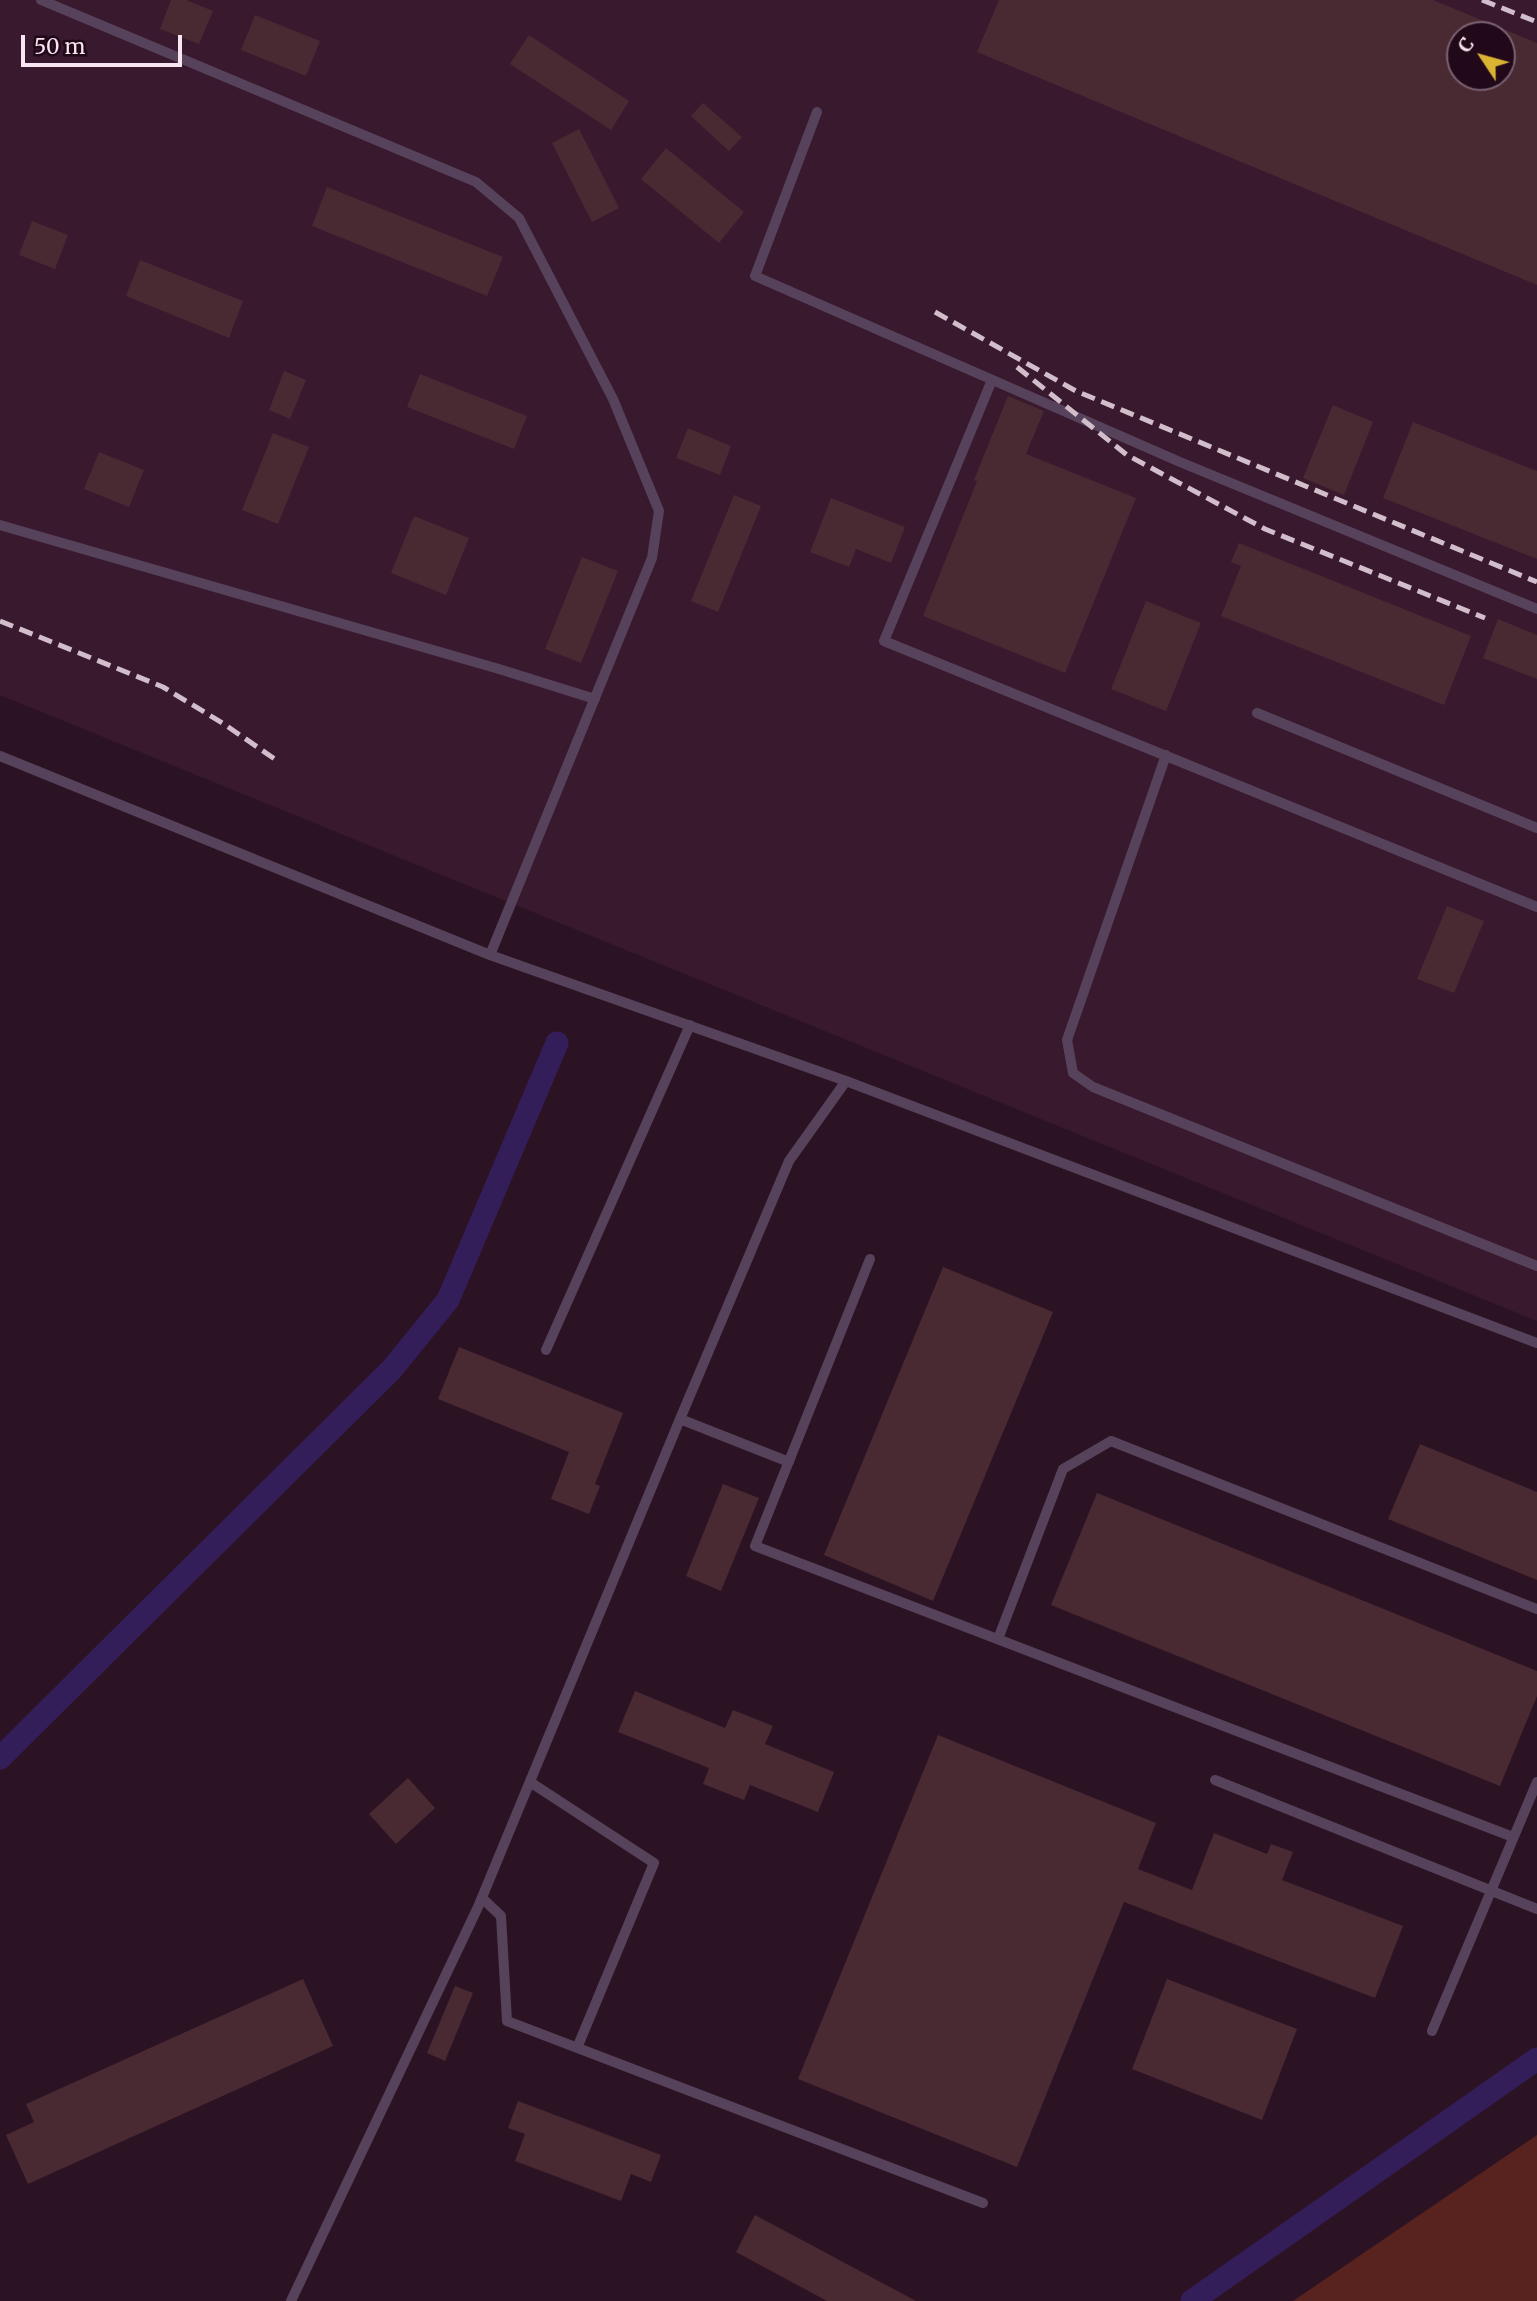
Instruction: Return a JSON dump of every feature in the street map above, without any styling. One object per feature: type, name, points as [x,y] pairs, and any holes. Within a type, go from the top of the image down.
[{"type":"lane","points":[[41,0],[476,182],[519,218],[613,399],[659,511],[652,558],[490,955]]},
{"type":"lane","points":[[817,112],[755,276],[1180,462],[1537,609]]},
{"type":"lane","points":[[992,380],[884,640],[1537,907]]},
{"type":"lane","points":[[0,526],[499,668],[595,699]]},
{"type":"lane","points":[[1257,713],[1537,828]]},
{"type":"lane","points":[[0,755],[490,955],[846,1081],[1537,1343]]},
{"type":"lane","points":[[1167,755],[1067,1040],[1073,1073],[1093,1087],[1537,1266]]},
{"type":"lane","points":[[546,1350],[691,1025]]},
{"type":"lane","points":[[291,2301],[482,1899],[789,1161],[846,1081]]},
{"type":"lane","points":[[870,1259],[755,1546],[1513,1837]]},
{"type":"lane","points":[[680,1419],[789,1462]]},
{"type":"lane","points":[[998,1639],[1063,1469],[1111,1441],[1537,1608]]},
{"type":"lane","points":[[1215,1780],[1537,1909]]},
{"type":"lane","points":[[530,1782],[654,1863],[577,2048]]},
{"type":"lane","points":[[1432,2031],[1537,1782]]},
{"type":"lane","points":[[482,1899],[501,1916],[507,2021],[983,2203]]},
{"type":"shaded area","points":[[0,0],[1537,0],[1537,1321],[0,695]]},
{"type":"shaded area","points":[[1537,2135],[1537,2301],[1293,2301]]},
{"type":"building","points":[[171,0],[186,0],[213,11],[199,44],[160,29]]},
{"type":"building","points":[[999,0],[1433,0],[1484,21],[1446,21],[1446,91],[1516,91],[1516,34],[1537,43],[1537,285],[977,52]]},
{"type":"building","points":[[255,15],[320,41],[306,76],[241,50]]},
{"type":"building","points":[[529,35],[629,101],[611,130],[510,64]]},
{"type":"building","points":[[703,103],[742,137],[729,151],[691,116]]},
{"type":"building","points":[[579,129],[619,208],[592,222],[552,143]]},
{"type":"building","points":[[666,148],[744,212],[719,243],[641,179]]},
{"type":"building","points":[[327,187],[503,257],[487,296],[312,226]]},
{"type":"building","points":[[32,221],[68,235],[55,269],[19,255]]},
{"type":"building","points":[[140,260],[243,301],[229,338],[126,296]]},
{"type":"building","points":[[284,371],[306,380],[290,419],[269,410]]},
{"type":"building","points":[[420,374],[527,416],[514,449],[407,407]]},
{"type":"building","points":[[1008,396],[1044,411],[1026,454],[1136,498],[1065,673],[923,616]]},
{"type":"building","points":[[1333,405],[1373,422],[1344,495],[1303,478]]},
{"type":"building","points":[[1413,422],[1537,471],[1537,559],[1383,498]]},
{"type":"building","points":[[688,428],[731,446],[720,475],[676,458]]},
{"type":"building","points":[[273,433],[309,447],[278,524],[242,510]]},
{"type":"building","points":[[99,452],[144,470],[129,507],[84,489]]},
{"type":"building","points":[[734,495],[761,506],[718,612],[691,601]]},
{"type":"building","points":[[831,498],[905,527],[891,563],[856,549],[849,567],[810,552]]},
{"type":"building","points":[[414,516],[469,538],[446,595],[391,573]]},
{"type":"building","points":[[1239,543],[1471,636],[1444,705],[1221,616],[1241,566],[1231,562]]},
{"type":"building","points":[[582,557],[618,571],[581,663],[545,649]]},
{"type":"building","points":[[1146,601],[1201,623],[1166,711],[1111,689]]},
{"type":"building","points":[[1498,619],[1537,635],[1537,679],[1483,658]]},
{"type":"building","points":[[1447,906],[1484,921],[1454,993],[1417,979]]},
{"type":"building","points":[[943,1267],[1053,1312],[933,1601],[824,1555]]},
{"type":"building","points":[[459,1347],[623,1413],[595,1484],[600,1486],[589,1514],[551,1499],[569,1452],[438,1399]]},
{"type":"building","points":[[1420,1444],[1537,1492],[1537,1580],[1388,1519]]},
{"type":"building","points":[[723,1484],[759,1498],[721,1591],[686,1576]]},
{"type":"building","points":[[1097,1493],[1537,1671],[1537,1696],[1500,1786],[1051,1605]]},
{"type":"building","points":[[635,1691],[725,1728],[733,1710],[773,1726],[765,1744],[834,1772],[818,1812],[750,1785],[744,1800],[703,1784],[709,1768],[618,1732]]},
{"type":"building","points":[[938,1735],[1156,1823],[1138,1869],[1192,1890],[1214,1833],[1267,1854],[1271,1844],[1293,1852],[1282,1880],[1403,1926],[1375,1998],[1124,1902],[1017,2167],[798,2079]]},
{"type":"building","points":[[408,1778],[435,1808],[396,1844],[369,1814]]},
{"type":"building","points":[[303,1979],[333,2046],[28,2184],[6,2135],[34,2122],[26,2104]]},
{"type":"building","points":[[1167,1979],[1297,2029],[1262,2120],[1132,2069]]},
{"type":"building","points":[[455,1986],[473,1993],[445,2061],[427,2053]]},
{"type":"building","points":[[518,2101],[661,2155],[651,2182],[631,2174],[621,2201],[515,2161],[525,2134],[508,2128]]},
{"type":"building","points":[[755,2215],[916,2301],[827,2301],[736,2252]]},
{"type":"waterway","points":[[0,1758],[392,1369],[448,1300],[557,1043]]},
{"type":"waterway","points":[[1192,2301],[1537,2059]]},
{"type":"railway","points":[[1482,0],[1537,22]]},
{"type":"railway","points":[[935,312],[1076,391],[1537,582]]},
{"type":"railway","points":[[1017,367],[1127,455],[1265,529],[1485,618]]},
{"type":"railway","points":[[0,621],[163,687],[279,762]]}]
